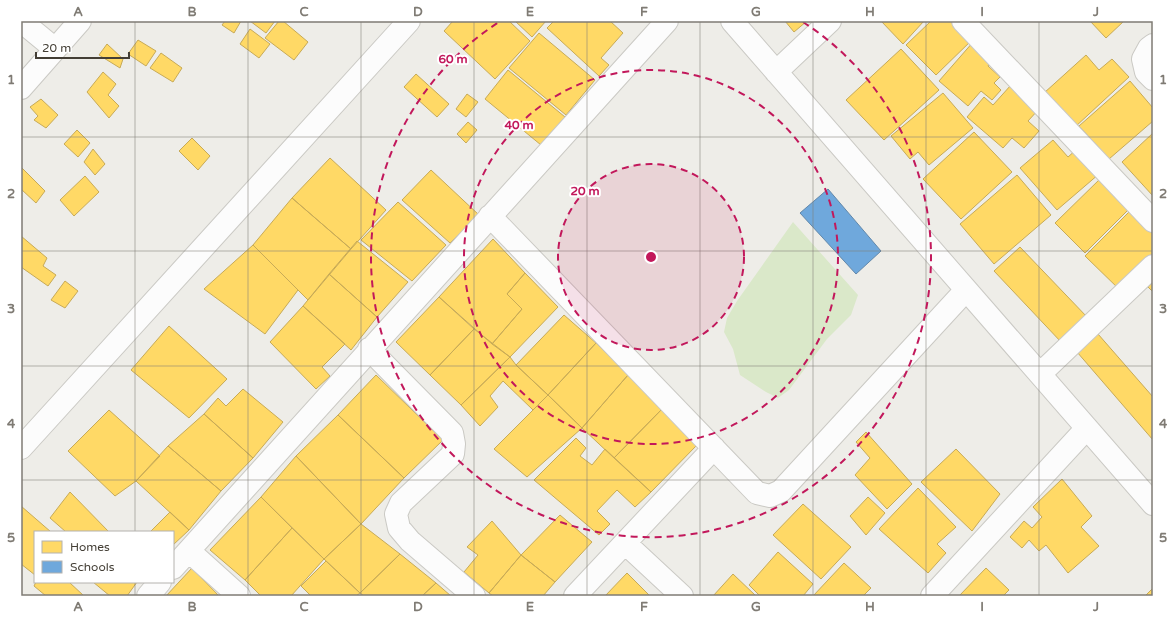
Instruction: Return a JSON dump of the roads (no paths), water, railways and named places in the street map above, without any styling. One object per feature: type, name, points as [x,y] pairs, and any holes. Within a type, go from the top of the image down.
[{"type":"street","points":[[21,21],[55,49]]},
{"type":"street","points":[[21,88],[80,21]]},
{"type":"street","points":[[21,448],[410,21]]},
{"type":"street","points":[[174,567],[667,21]]},
{"type":"street","points":[[732,21],[1153,504]]},
{"type":"street","points":[[776,72],[830,21]]},
{"type":"street","points":[[964,21],[1153,221]]},
{"type":"street","points":[[1153,45],[1149,48],[1143,58],[1146,72],[1153,79]]},
{"type":"street","points":[[490,216],[757,493],[770,496],[781,490],[966,290]]},
{"type":"street","points":[[1040,374],[1153,266]]},
{"type":"street","points":[[369,350],[452,433],[454,444],[453,454],[401,503],[396,514],[399,528],[410,541],[474,596]]},
{"type":"street","points":[[932,596],[1087,428]]},
{"type":"street","points":[[576,596],[714,448]]},
{"type":"street","points":[[625,543],[682,596]]},
{"type":"street","points":[[189,551],[239,596]]},
{"type":"street","points":[[148,596],[159,583]]}]
